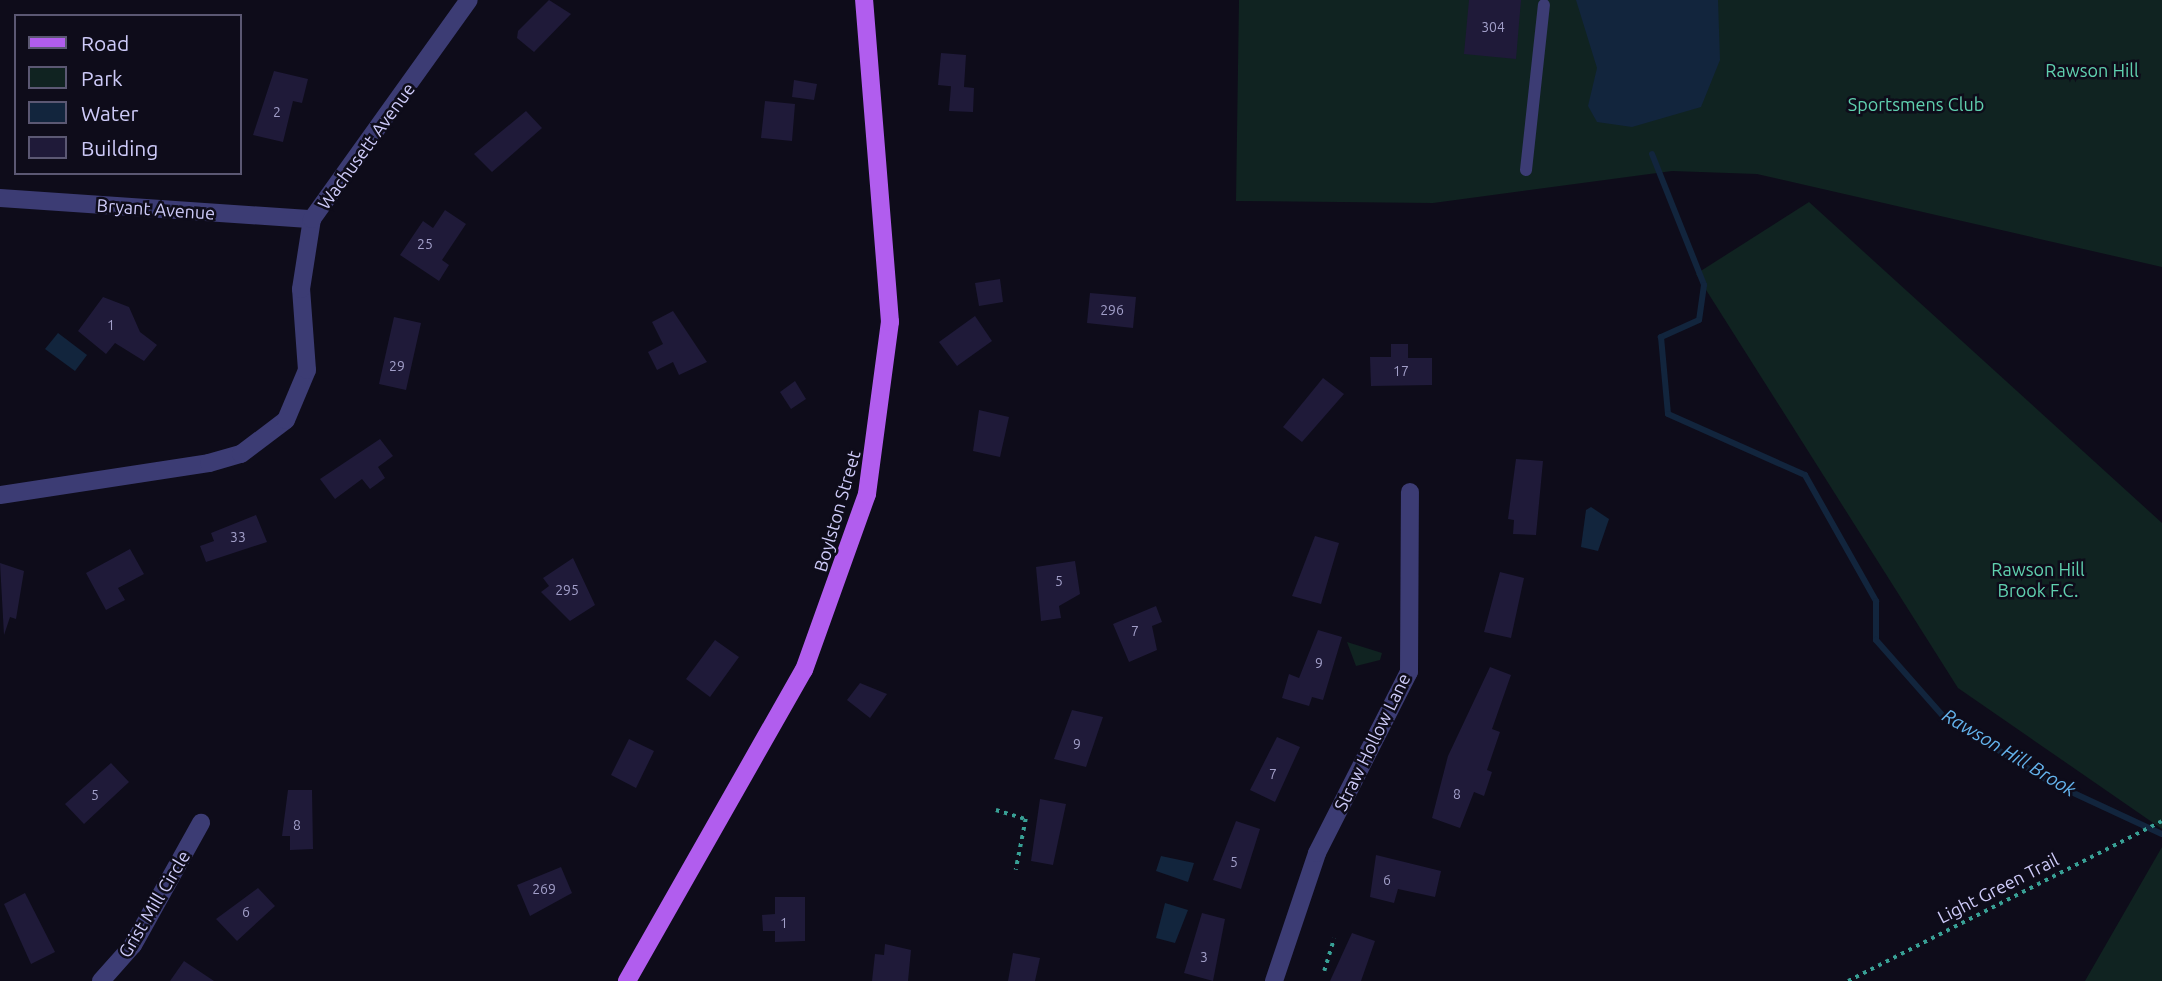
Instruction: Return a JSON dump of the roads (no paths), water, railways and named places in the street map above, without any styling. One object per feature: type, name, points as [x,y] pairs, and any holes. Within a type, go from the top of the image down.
[{"type":"main road","name":"Boylston Street","points":[[627,981],[804,670],[867,494],[890,322],[864,0]]},
{"type":"street","name":"Wachusett Avenue","points":[[0,495],[209,463],[268,436],[286,420],[307,370],[301,289],[312,219],[469,0]]},
{"type":"street","name":"Bryant Avenue","points":[[0,198],[312,219]]},
{"type":"street","name":"Straw Hollow Lane","points":[[1274,981],[1317,853],[1409,673],[1409,492]]},
{"type":"street","name":"Grist Mill Circle","points":[[101,981],[133,946],[201,823]]},
{"type":"lane","points":[[1527,170],[1544,5]]},
{"type":"water","points":[[1576,0],[1718,0],[1720,60],[1701,107],[1632,127],[1597,122],[1588,106],[1597,68]]},
{"type":"water","points":[[58,333],[87,355],[75,371],[45,349]]},
{"type":"water","points":[[1591,507],[1609,519],[1598,551],[1581,547],[1586,510]]},
{"type":"water","points":[[1161,856],[1194,863],[1188,882],[1156,871]]},
{"type":"water","points":[[1165,903],[1188,910],[1175,943],[1156,938]]},
{"type":"waterway","name":"Rawson Hill Brook","points":[[1652,154],[1704,285],[1699,320],[1661,337],[1668,414],[1805,475],[1876,601],[1876,640],[1944,717],[2052,783],[2162,834]]},
{"type":"park label","name":"Rawson Hill","points":[[2092,70]]},
{"type":"park label","name":"Sportsmens Club","points":[[1916,104]]},
{"type":"park label","name":"Rawson Hill Brook F.C.","points":[[2038,580]]}]
